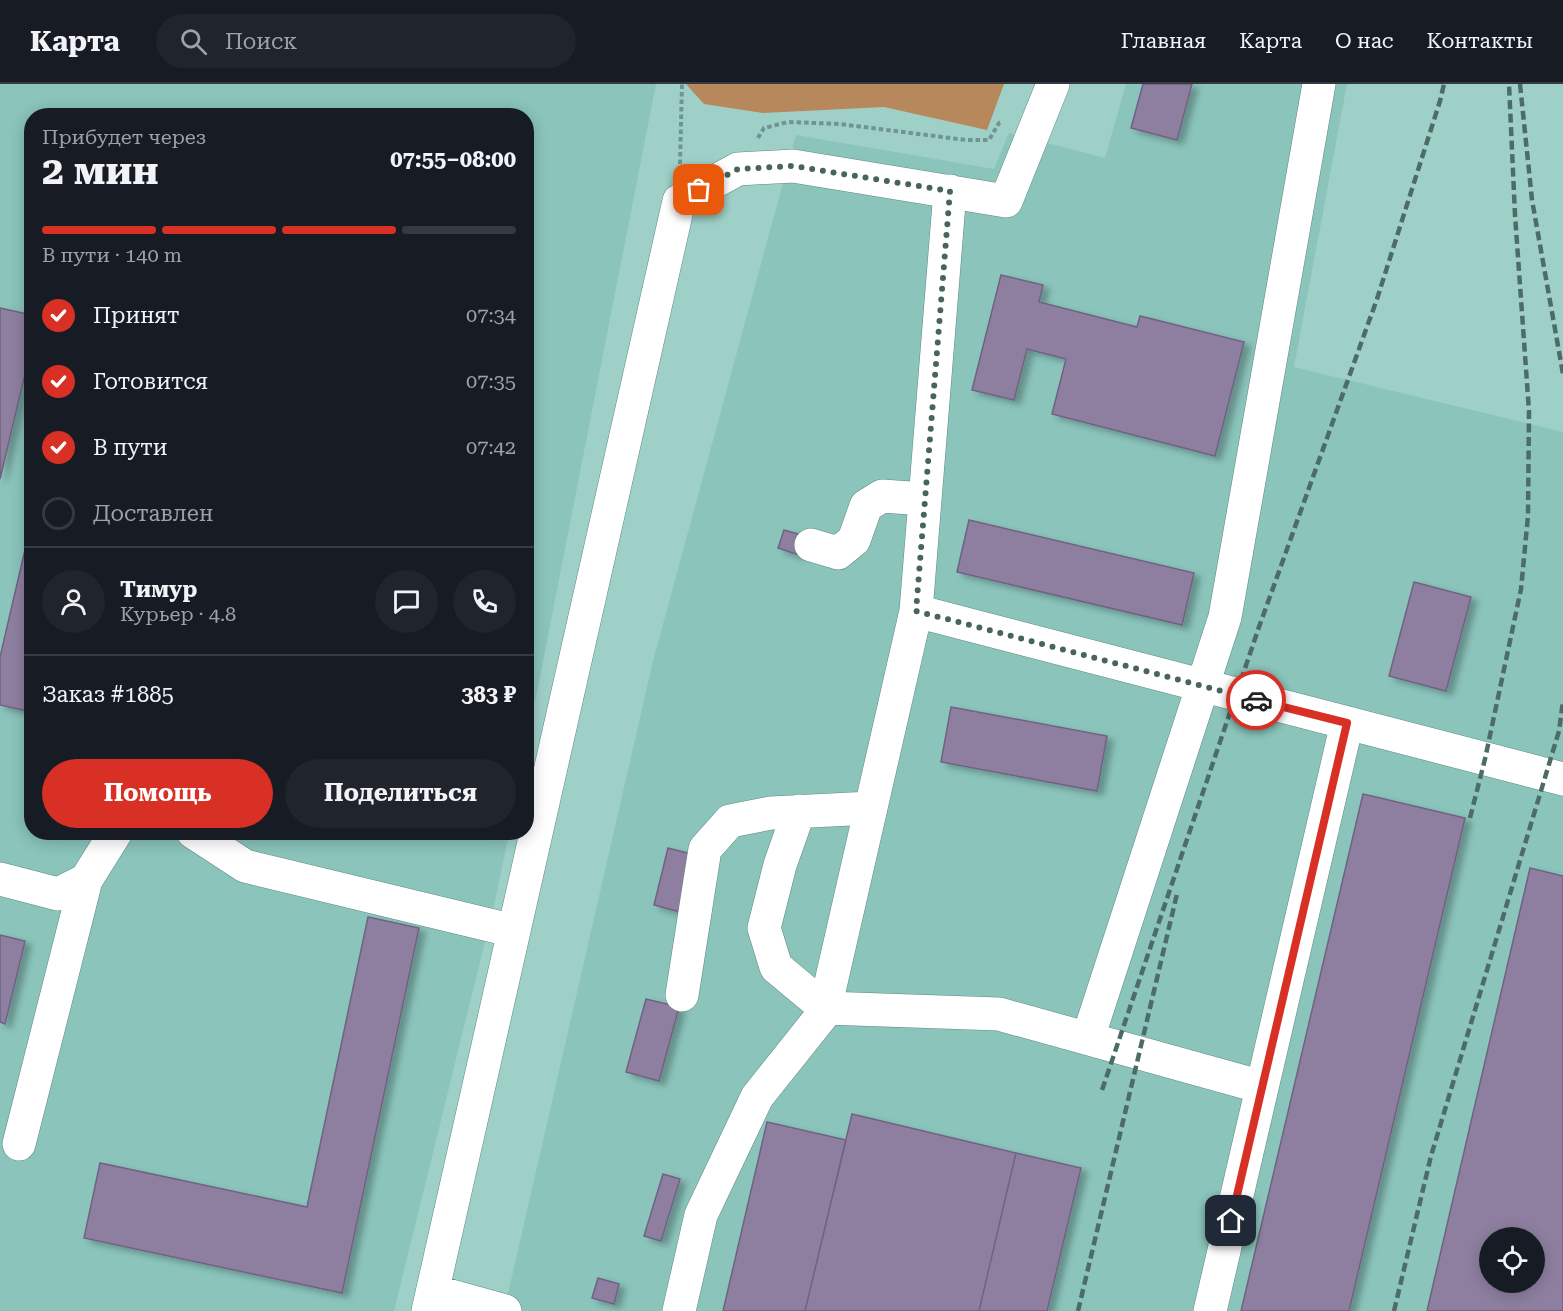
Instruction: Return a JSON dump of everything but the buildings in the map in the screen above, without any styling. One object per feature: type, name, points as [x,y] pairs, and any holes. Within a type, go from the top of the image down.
[{"type":"street","points":[[1088,1038],[1226,617],[1319,84]]},
{"type":"street","points":[[505,1311],[430,1301],[679,201],[738,169],[793,166],[1006,201],[1043,111]]},
{"type":"street","points":[[678,1307],[701,1215],[757,1097],[824,1013],[916,611],[950,191]]},
{"type":"street","points":[[811,545],[838,553],[854,540],[866,506],[882,496],[925,499]]},
{"type":"street","points":[[916,611],[1563,779]]},
{"type":"street","points":[[1210,1311],[1347,723]]},
{"type":"street","points":[[682,995],[705,849],[730,821],[771,813],[871,808]]},
{"type":"street","points":[[799,811],[780,865],[764,928],[776,967],[825,1008],[999,1014],[1262,1087]]},
{"type":"street","points":[[19,1144],[86,880],[111,840]]},
{"type":"street","points":[[205,840],[245,866],[514,931]]},
{"type":"street","points":[[0,879],[58,894],[86,880]]},
{"type":"path","points":[[679,201],[682,84]]},
{"type":"path","points":[[738,169],[764,128],[788,122],[840,124],[966,140],[989,140],[999,123],[1017,112],[1043,111]]},
{"type":"shaded area","points":[[0,84],[656,84],[534,707],[534,108],[24,108],[24,840],[508,840],[496,897],[394,1311],[0,1311]]},
{"type":"shaded area","points":[[686,84],[1004,84],[987,130],[884,107],[763,113],[704,104]]},
{"type":"shaded area","points":[[1126,84],[1347,84],[1294,367],[1563,432],[1563,1311],[504,1311],[653,661],[796,135],[994,169],[1009,133],[1105,158]]},
{"type":"railway","points":[[1102,1090],[1259,627],[1377,299],[1444,84]]},
{"type":"railway","points":[[1470,818],[1485,759],[1521,589],[1528,516],[1529,411],[1515,215],[1509,84]]},
{"type":"railway","points":[[1520,84],[1532,200],[1563,374]]},
{"type":"railway","points":[[1394,1311],[1431,1156],[1559,731],[1563,701]]},
{"type":"railway","points":[[1078,1311],[1177,894]]},
{"type":"way so far","points":[[699,190],[738,169],[793,166],[950,191],[916,611],[1256,700]]},
{"type":"route","points":[[1231,1221],[1347,723],[1256,700]]}]
